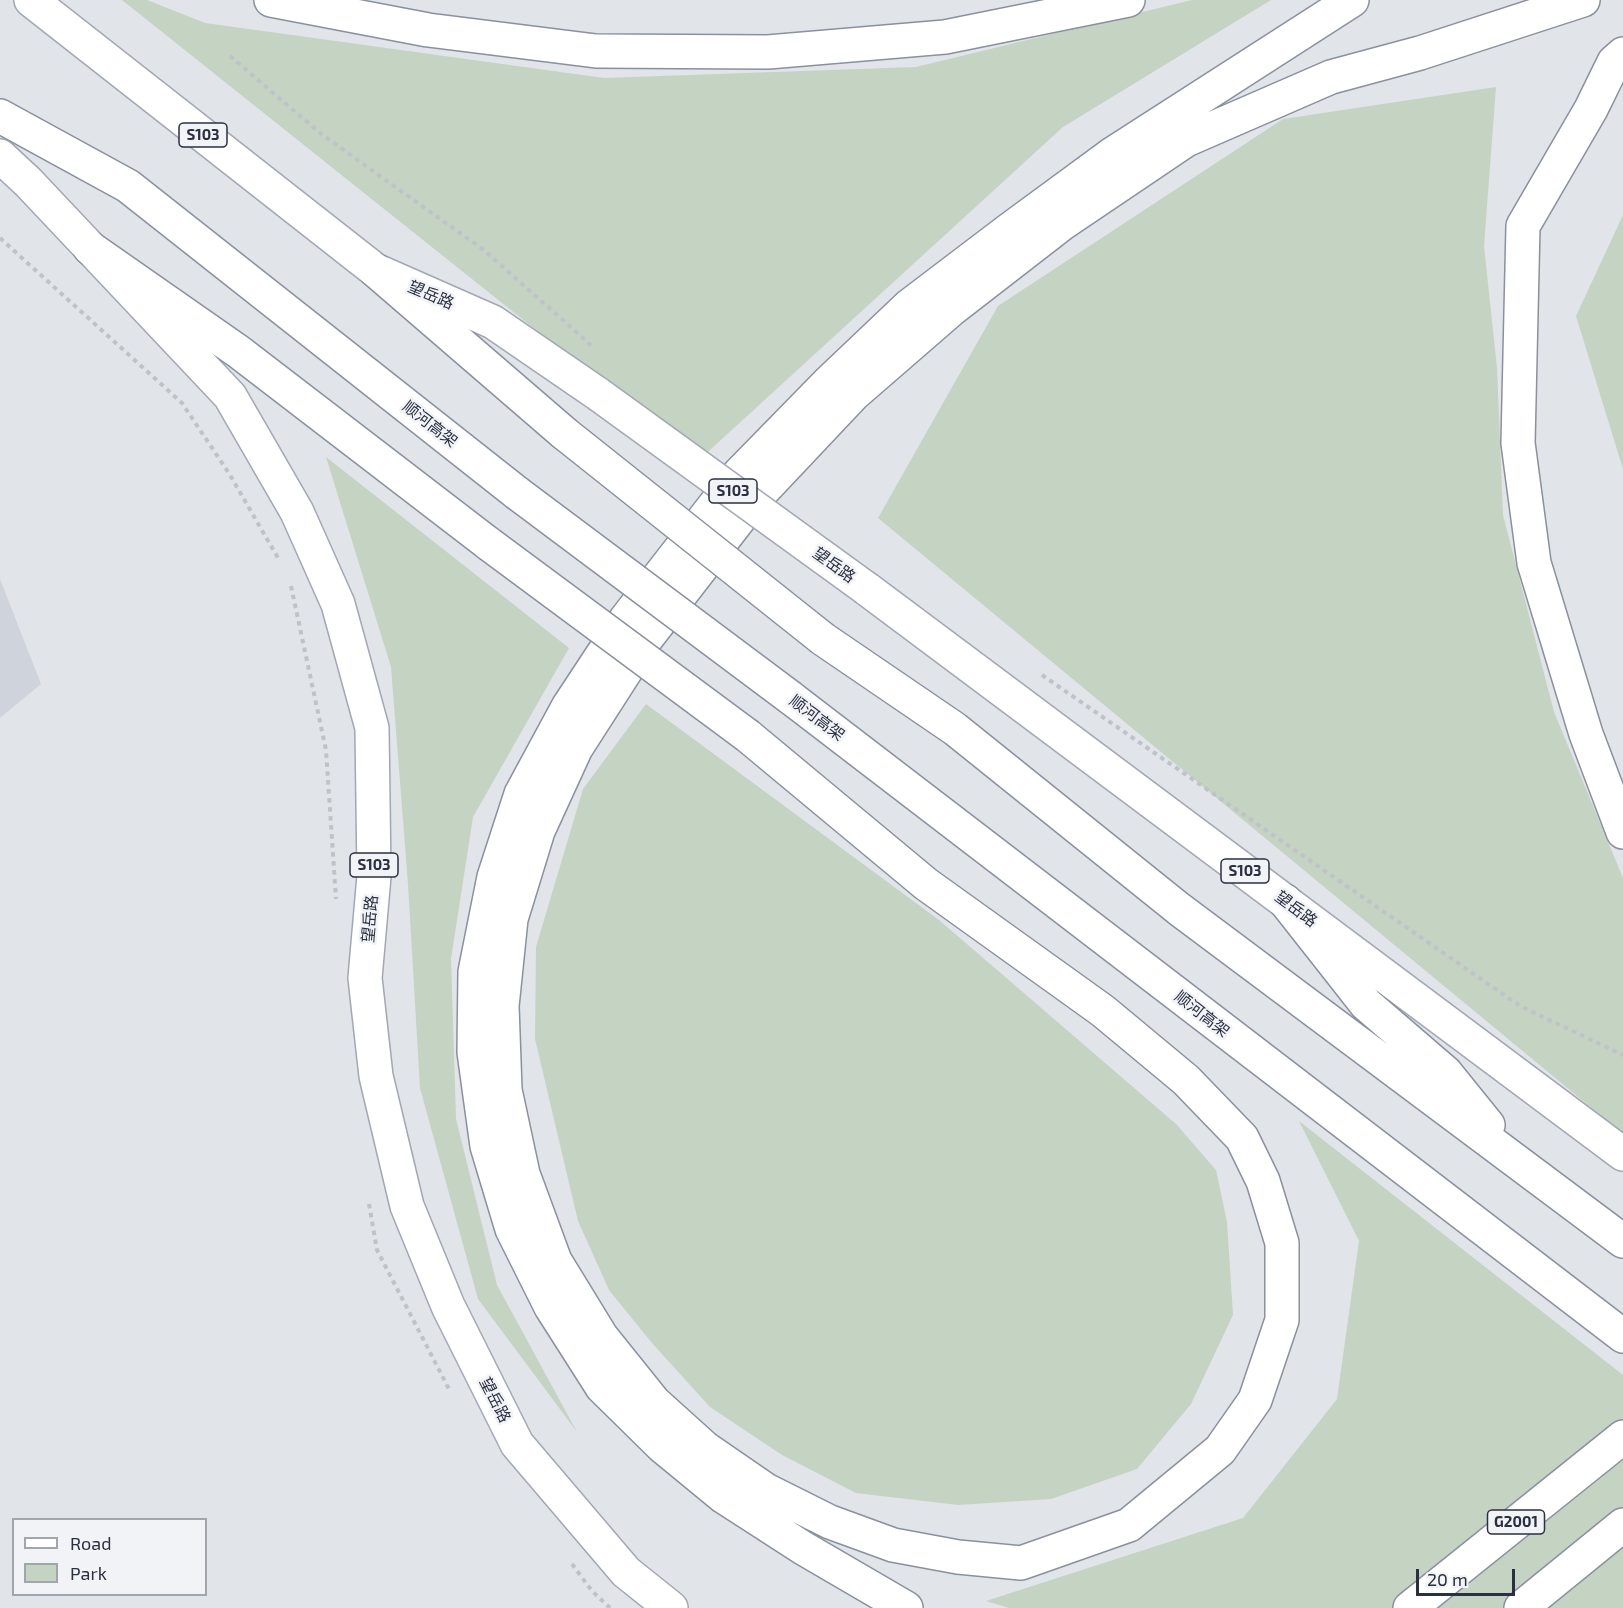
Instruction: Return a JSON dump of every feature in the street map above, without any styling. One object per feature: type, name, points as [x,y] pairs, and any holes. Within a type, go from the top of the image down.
[{"type":"main road","name":"望岳路","points":[[31,0],[375,270],[493,322],[598,394],[867,589],[1623,1154]]},
{"type":"main road","points":[[271,0],[428,30],[596,51],[768,52],[945,37],[1128,0]]},
{"type":"main road","points":[[906,1608],[803,1548],[724,1497],[662,1446],[602,1388],[550,1307],[512,1229],[487,1146],[476,1064],[475,972],[494,877],[521,794],[568,707],[626,619],[739,474],[909,306],[1111,155],[1352,0]]},
{"type":"main road","points":[[90,248],[239,352],[489,544],[748,736],[926,884],[1103,1011],[1186,1080],[1242,1138],[1263,1181],[1282,1243],[1282,1320],[1255,1400],[1220,1450],[1129,1525],[1021,1563],[958,1557],[893,1545],[830,1522],[766,1490],[705,1448],[654,1402],[601,1336],[555,1261],[523,1174],[505,1090],[502,1006],[512,919],[538,831],[576,748],[646,639],[753,501],[854,394],[952,309],[1063,223],[1186,140],[1331,77],[1420,53],[1583,0]]},
{"type":"main road","points":[[1623,54],[1614,62],[1591,110],[1523,226],[1518,443],[1534,563],[1586,734],[1623,832]]},
{"type":"main road","name":"顺河高架","points":[[0,116],[128,186],[517,493],[981,842],[1481,1230],[1623,1336]]},
{"type":"main road","name":"望岳路","points":[[0,156],[230,396],[297,512],[338,604],[372,728],[374,876],[364,978],[376,1076],[407,1206],[448,1306],[517,1444],[626,1572],[671,1608]]},
{"type":"main road","points":[[375,270],[564,433],[823,639],[955,729],[1179,909],[1623,1241]]},
{"type":"main road","points":[[1285,901],[1366,1004],[1446,1073],[1519,1163]]},
{"type":"main road","name":"G2001","points":[[1410,1608],[1623,1437]]},
{"type":"main road","points":[[1521,1608],[1623,1525]]},
{"type":"path","points":[[230,56],[320,133],[485,251],[600,353]]},
{"type":"path","points":[[0,238],[182,403],[230,475],[283,567]]},
{"type":"path","points":[[289,577],[326,750],[336,902]]},
{"type":"path","points":[[1033,668],[1520,1006],[1623,1055]]},
{"type":"path","points":[[368,1192],[377,1250],[454,1398]]},
{"type":"path","points":[[571,1562],[592,1591],[610,1608]]},
{"type":"shaded area","points":[[0,579],[41,684],[0,718]]},
{"type":"green space","points":[[122,0],[147,0],[205,23],[604,78],[916,67],[1192,0],[1271,0],[1063,127],[699,460]]},
{"type":"green space","points":[[1496,87],[1484,246],[1497,368],[1503,515],[1554,712],[1623,878],[1623,1134],[878,518],[998,306],[1283,119]]},
{"type":"green space","points":[[1623,215],[1623,469],[1576,316]]},
{"type":"green space","points":[[326,457],[569,648],[473,817],[451,959],[456,1119],[497,1285],[577,1432],[478,1299],[420,1088],[408,884],[391,667]]},
{"type":"green space","points":[[646,704],[939,920],[1176,1124],[1216,1170],[1227,1222],[1233,1315],[1191,1404],[1137,1469],[1051,1499],[958,1505],[856,1493],[782,1455],[710,1407],[652,1343],[609,1290],[578,1221],[535,1039],[536,947],[583,789]]},
{"type":"green space","points":[[1299,1121],[1623,1375],[1623,1608],[1009,1608],[986,1601],[1243,1518],[1337,1399],[1359,1241]]}]
